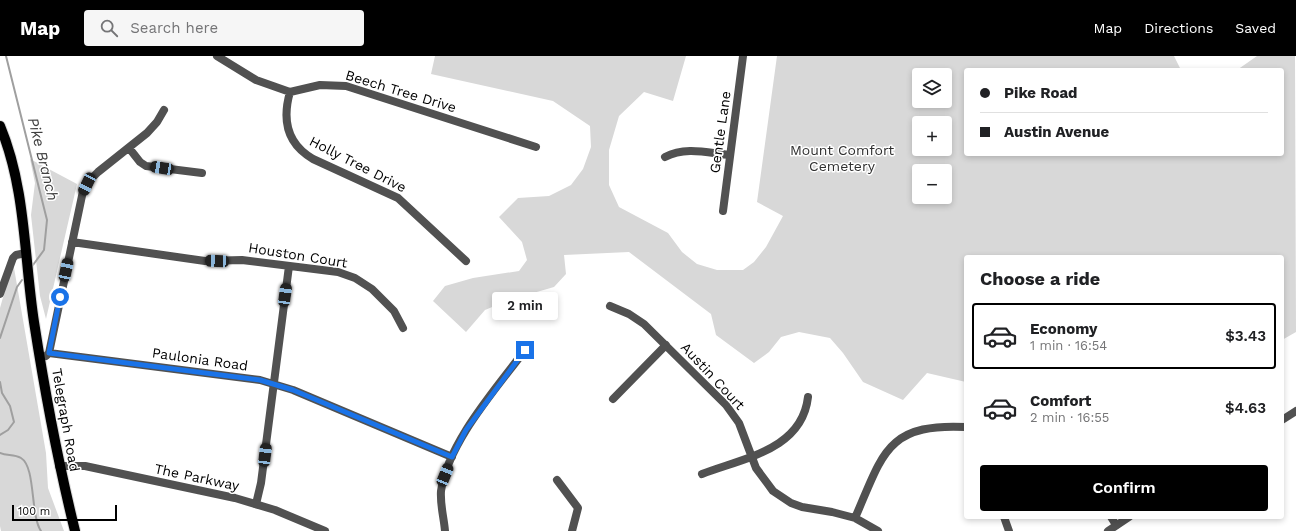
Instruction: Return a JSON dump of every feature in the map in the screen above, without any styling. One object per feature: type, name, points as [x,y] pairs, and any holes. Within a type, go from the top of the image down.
[{"type":"main road","name":"Telegraph Road","points":[[0,126],[16,172],[34,322],[59,466],[75,531]]},
{"type":"street","points":[[217,56],[256,80],[290,92]]},
{"type":"street","name":"Gentle Lane","points":[[723,211],[743,56]]},
{"type":"street","name":"Beech Tree Drive","points":[[290,92],[320,85],[346,86],[536,147]]},
{"type":"street","name":"Holly Tree Drive","points":[[290,92],[286,107],[286,124],[290,135],[300,150],[313,159],[398,198],[466,262]]},
{"type":"street","points":[[41,361],[49,353],[81,199],[87,184],[98,172],[153,128],[164,110]]},
{"type":"street","points":[[129,148],[140,162],[146,166],[202,173]]},
{"type":"street","points":[[665,157],[674,152],[687,150],[730,155]]},
{"type":"street","name":"Houston Court","points":[[72,242],[205,261],[242,260],[338,272],[359,280],[390,306],[403,328]]},
{"type":"street","points":[[0,294],[12,258],[16,255],[26,253]]},
{"type":"street","points":[[256,504],[261,483],[289,266]]},
{"type":"street","name":"Austin Court","points":[[610,306],[636,318],[726,405],[739,423],[756,468],[767,484],[782,498],[802,507],[832,512],[855,518],[878,531]]},
{"type":"street","points":[[613,399],[666,346]]},
{"type":"street","points":[[445,531],[441,503],[441,490],[452,457],[466,430],[525,350]]},
{"type":"street","name":"Paulonia Road","points":[[49,353],[260,380],[293,390],[452,457]]},
{"type":"street","points":[[702,474],[752,456],[779,443],[792,433],[804,418],[808,397]]},
{"type":"street","points":[[1284,419],[1296,411]]},
{"type":"street","points":[[855,518],[882,457],[898,440],[912,432],[927,427],[964,427]]},
{"type":"street","name":"The Parkway","points":[[59,466],[85,466],[216,493],[256,504],[325,531]]},
{"type":"street","points":[[557,480],[578,508],[577,518],[572,531]]},
{"type":"street","points":[[1005,519],[1009,531]]},
{"type":"street","points":[[1112,519],[1116,525]]},
{"type":"street","points":[[1108,531],[1126,519]]},
{"type":"green space","name":"Mount Comfort Cemetery","points":[[435,56],[686,56],[673,101],[644,92],[619,116],[609,150],[609,185],[619,207],[668,233],[682,252],[697,264],[717,270],[743,270],[754,262],[766,247],[783,216],[757,202],[777,56],[1174,56],[1180,68],[964,68],[964,156],[1284,156],[1284,68],[1240,68],[1257,56],[1295,56],[1296,332],[1284,339],[1284,255],[964,255],[964,382],[927,373],[903,400],[863,382],[843,353],[830,338],[799,332],[781,337],[769,352],[754,363],[716,335],[711,314],[629,252],[564,255],[566,274],[554,287],[509,300],[485,310],[466,332],[433,301],[445,286],[473,278],[519,271],[527,260],[522,242],[499,217],[518,198],[549,196],[571,185],[583,169],[591,147],[590,126],[553,101],[431,74]]},
{"type":"green space","points":[[30,159],[77,184],[46,319],[40,296],[31,215],[35,183]]},
{"type":"green space","points":[[13,262],[46,453],[48,488],[64,531],[1,531],[0,526],[0,308]]},
{"type":"waterway","name":"Pike Branch","points":[[6,56],[47,220],[44,250],[33,265]]},
{"type":"waterway","name":"Pike Branch","points":[[0,338],[17,287],[22,280]]},
{"type":"waterway","name":"Pike Branch","points":[[0,382],[2,393],[10,406],[14,422],[8,430],[0,435]]},
{"type":"waterway","name":"Pike Branch","points":[[0,453],[21,458],[26,463],[31,481],[35,514],[41,531]]},
{"type":"route","points":[[60,297],[49,353],[260,380],[293,390],[452,457],[466,430],[525,350]]}]
